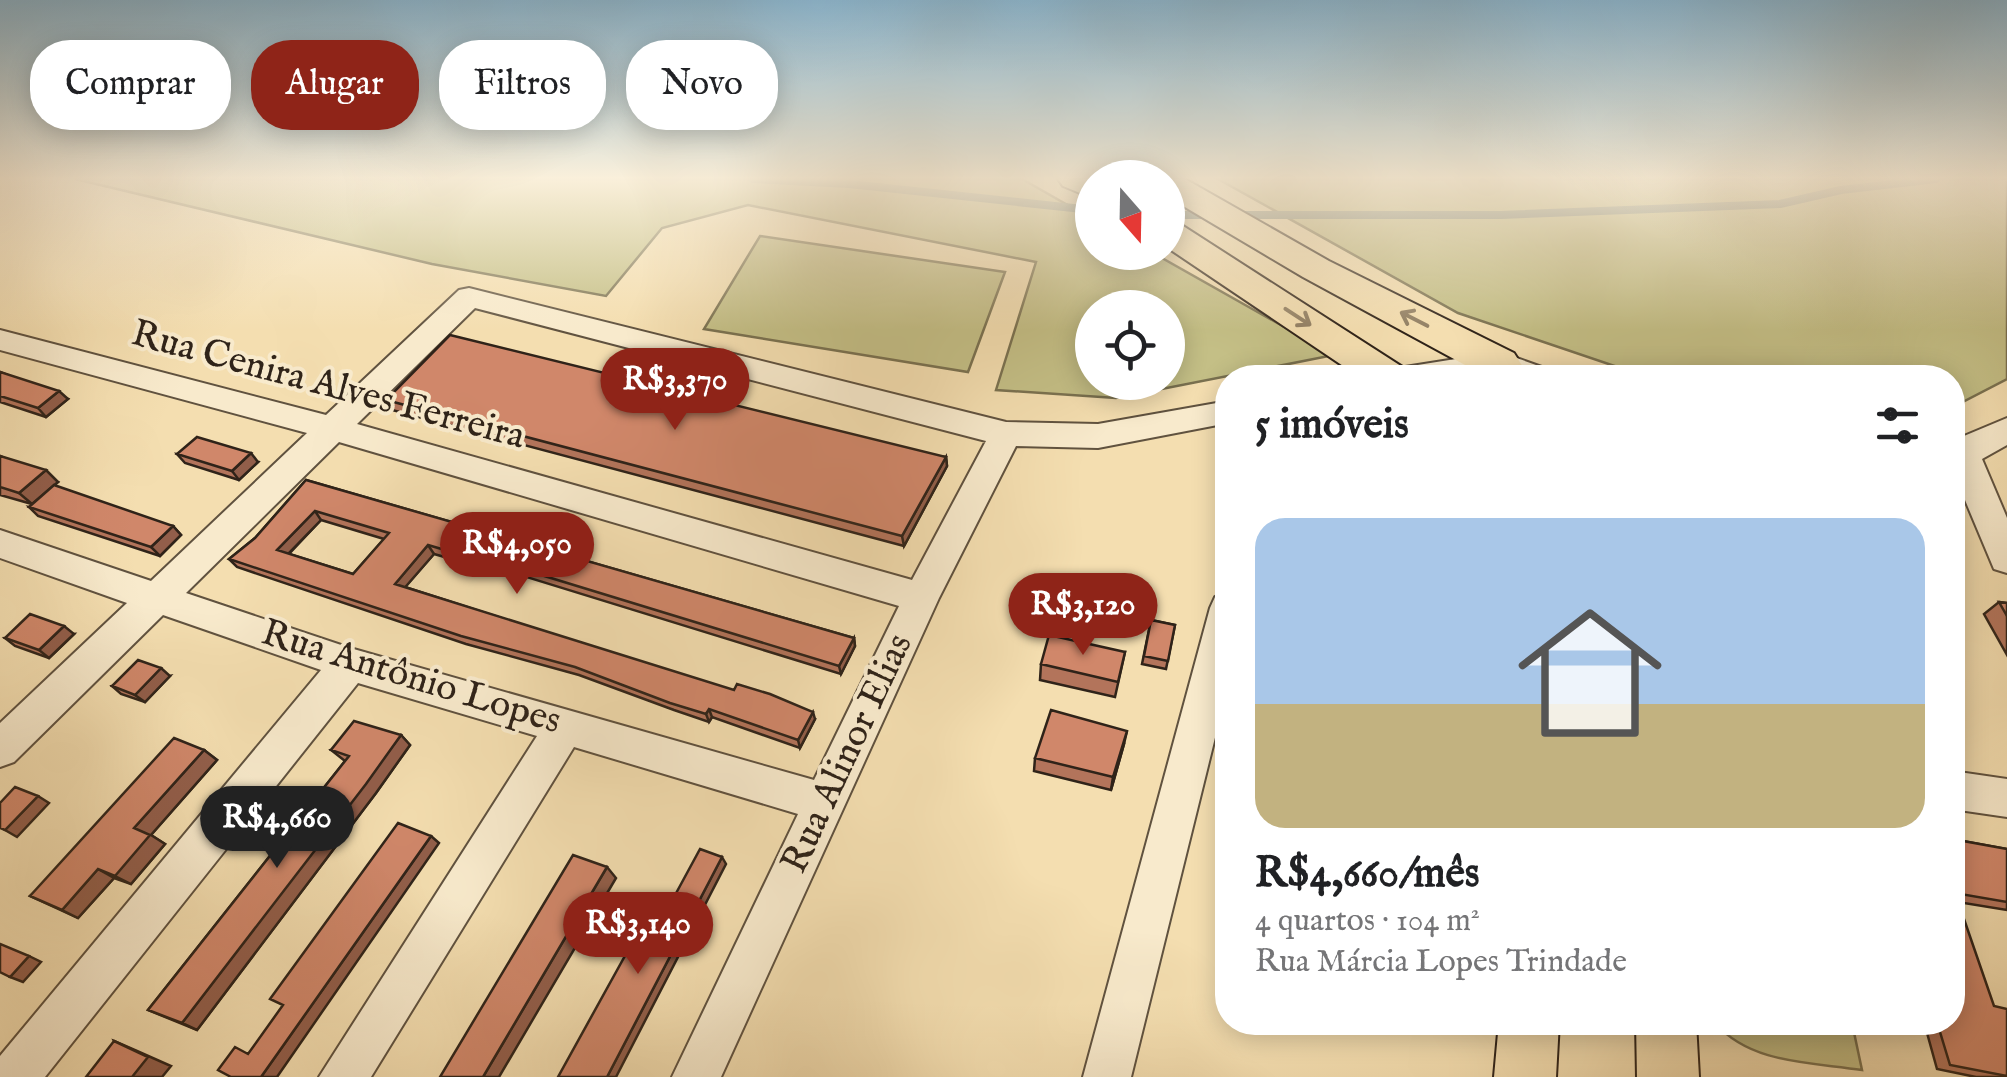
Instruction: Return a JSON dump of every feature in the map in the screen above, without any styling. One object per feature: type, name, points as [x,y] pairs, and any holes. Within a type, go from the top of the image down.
[{"type":"main road","points":[[1249,229],[1496,365]]},
{"type":"main road","points":[[1185,243],[1370,365]]},
{"type":"main road","points":[[1526,1077],[1528,1035]]},
{"type":"main road","points":[[1666,1035],[1668,1077]]},
{"type":"street","points":[[0,749],[154,596],[469,297],[1006,434],[1098,436],[1215,414]]},
{"type":"street","name":"Rua Cenira Alves Ferreira","points":[[0,340],[331,428],[921,598]]},
{"type":"street","points":[[1965,451],[2007,430]]},
{"type":"street","name":"Rua Alinor Elias","points":[[696,1077],[921,598],[1006,434]]},
{"type":"street","points":[[1965,469],[2007,560]]},
{"type":"street","name":"Rua Antônio Lopes","points":[[0,544],[350,664],[825,803]]},
{"type":"street","points":[[1107,1077],[1215,658]]},
{"type":"street","points":[[14,1077],[350,664]]},
{"type":"street","points":[[343,1077],[566,725]]},
{"type":"street","points":[[1965,792],[2007,798]]},
{"type":"shaded area","points":[[286,229],[661,229],[606,296],[432,264]]},
{"type":"shaded area","points":[[871,229],[1075,229],[1075,270],[1183,270],[1334,355],[1283,365],[1215,365],[1215,378],[1185,384],[1185,290],[1075,290],[1075,395],[996,390],[1036,262]]},
{"type":"shaded area","points":[[1308,229],[2007,229],[2007,379],[1965,401],[1965,365],[1612,365],[1458,313]]},
{"type":"shaded area","points":[[760,236],[1005,272],[968,372],[704,329]]},
{"type":"shaded area","points":[[1855,1035],[1862,1070],[1782,1059],[1746,1047],[1730,1036]]},
{"type":"building","points":[[450,335],[946,457],[902,536],[386,400]]},
{"type":"building","points":[[0,372],[59,391],[38,408],[0,396]]},
{"type":"building","points":[[197,437],[251,453],[232,471],[177,454]]},
{"type":"building","points":[[0,456],[46,470],[19,493],[0,487]]},
{"type":"building","points":[[306,480],[854,638],[839,666],[502,563],[499,566],[428,545],[395,584],[734,690],[737,684],[770,694],[813,712],[798,740],[709,709],[706,714],[670,703],[575,667],[461,636],[229,559],[255,538]],"holes":[[[315,511],[389,533],[353,574],[277,550]]]},
{"type":"building","points":[[54,485],[173,526],[151,547],[29,507]]},
{"type":"building","points":[[30,614],[64,626],[39,650],[5,638]]},
{"type":"building","points":[[1151,620],[1175,625],[1168,661],[1144,656]]},
{"type":"building","points":[[1049,635],[1125,652],[1118,682],[1041,664]]},
{"type":"building","points":[[138,660],[161,668],[135,695],[112,686]]},
{"type":"building","points":[[1051,710],[1127,731],[1113,777],[1035,758]]},
{"type":"building","points":[[354,721],[401,735],[182,1023],[148,1010],[349,756],[331,750]]},
{"type":"building","points":[[174,738],[204,750],[134,828],[150,835],[115,876],[98,869],[62,910],[30,896]]},
{"type":"building","points":[[15,787],[38,796],[5,830],[0,828],[0,803]]},
{"type":"building","points":[[398,823],[431,836],[261,1077],[231,1077],[218,1070],[235,1047],[248,1054],[283,1005],[270,999]]},
{"type":"building","points":[[1965,841],[2007,849],[2007,902],[1965,895]]},
{"type":"building","points":[[700,849],[722,857],[607,1077],[558,1077],[647,916],[661,921]]},
{"type":"building","points":[[573,855],[607,867],[483,1077],[440,1077]]},
{"type":"building","points":[[1965,922],[1994,1006],[2007,1009],[2007,1076],[1950,1065],[1941,1035],[1965,1035]]},
{"type":"building","points":[[0,944],[29,956],[10,977],[0,972]]},
{"type":"building","points":[[114,1041],[148,1057],[132,1077],[86,1077]]}]
